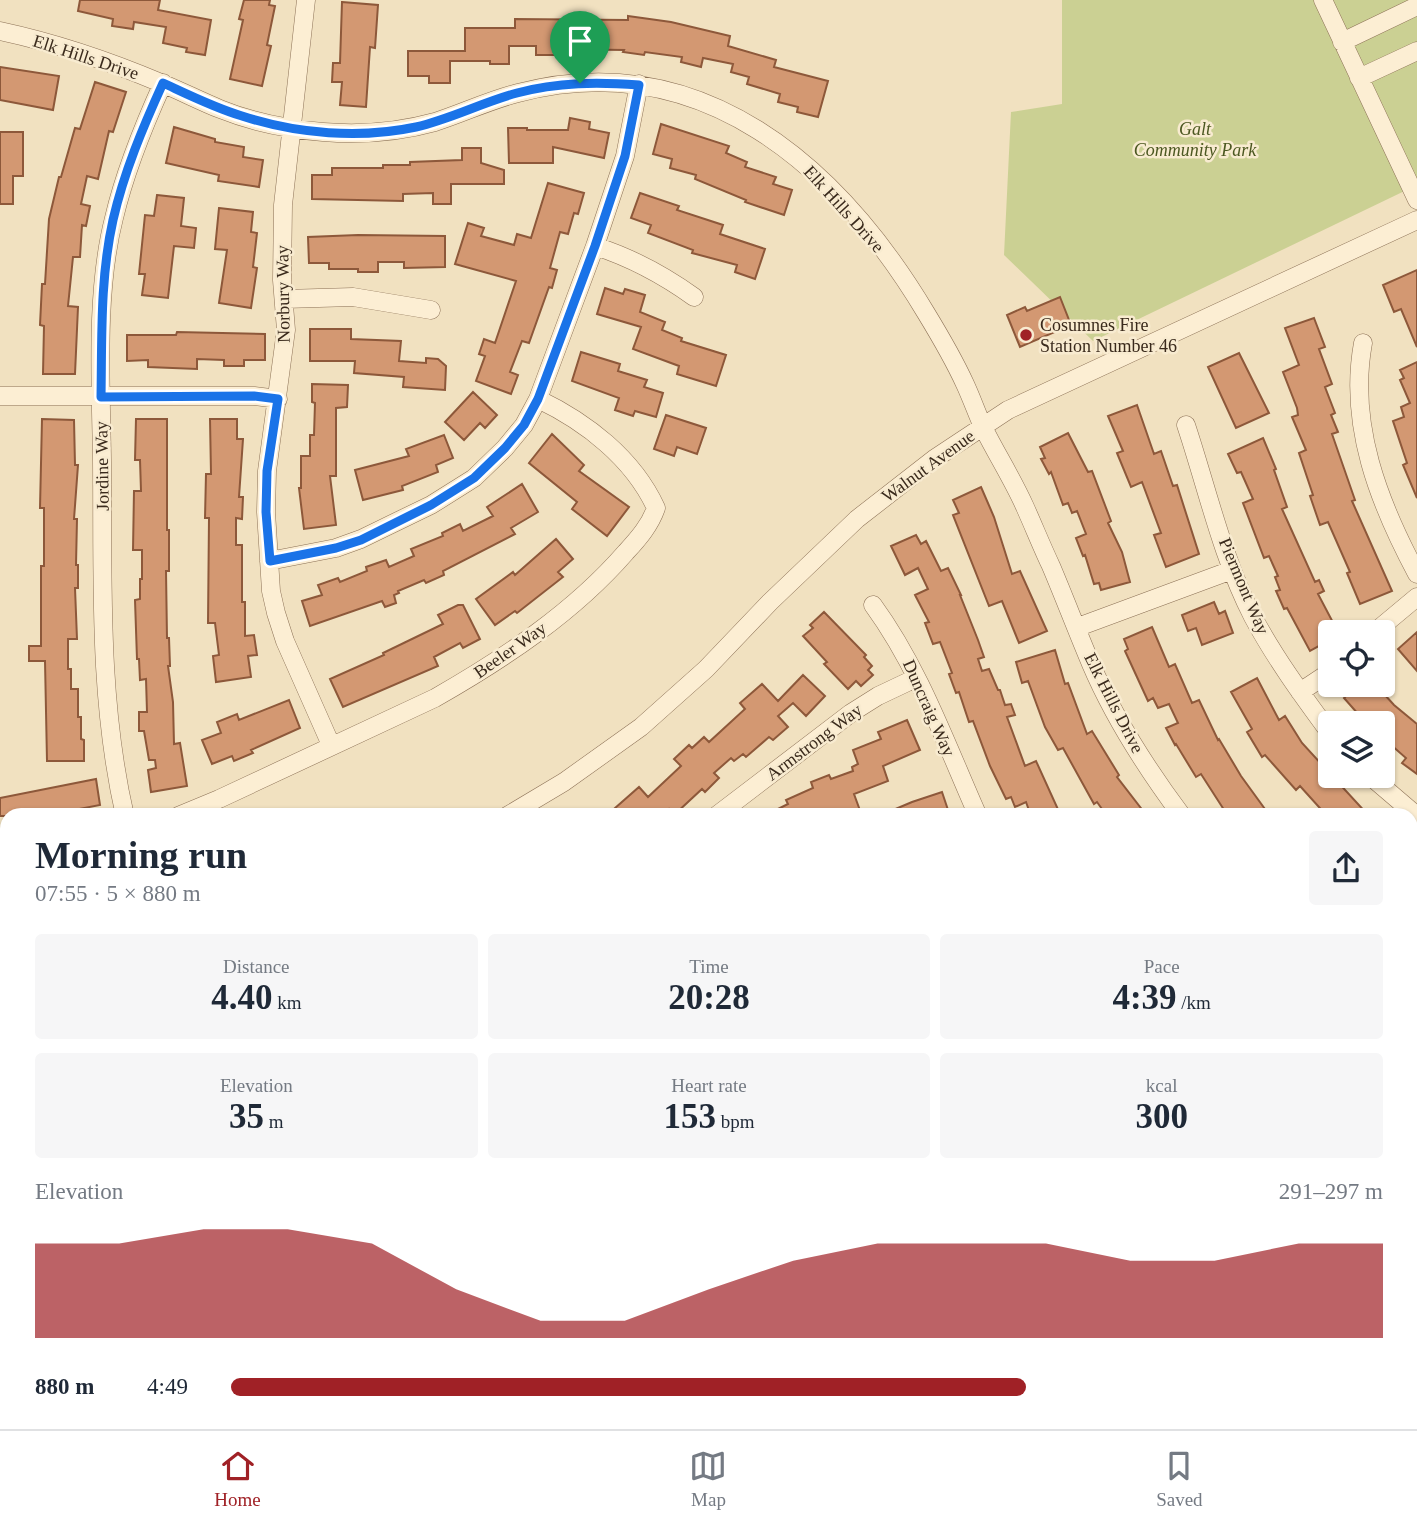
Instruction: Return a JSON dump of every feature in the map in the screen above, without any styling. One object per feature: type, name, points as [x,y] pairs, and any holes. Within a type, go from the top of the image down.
[{"type":"street","name":"Norbury Way","points":[[306,0],[283,205],[286,330],[267,471],[266,512],[271,591],[276,613],[285,641],[331,745]]},
{"type":"street","points":[[1323,0],[1417,200]]},
{"type":"street","points":[[1342,42],[1417,6]]},
{"type":"street","name":"Elk Hills Drive","points":[[0,31],[64,47],[163,83],[244,117],[290,128],[354,133],[390,131],[439,121],[519,92],[580,83],[639,85],[673,91],[730,114],[765,133],[793,153],[827,184],[866,230],[925,312],[964,381],[983,427],[1025,506],[1090,662],[1126,733],[1177,808]]},
{"type":"street","points":[[1359,78],[1417,51]]},
{"type":"street","name":"Jordine Way","points":[[123,808],[113,756],[104,662],[101,397],[103,303],[113,219],[132,156],[163,83]]},
{"type":"street","points":[[270,561],[336,548],[361,540],[449,495],[474,478],[524,425],[538,399],[595,246],[625,156],[639,85]]},
{"type":"street","name":"Walnut Avenue","points":[[520,808],[564,782],[641,727],[706,669],[770,602],[847,528],[934,459],[1007,410],[1417,220]]},
{"type":"street","points":[[595,246],[630,257],[694,297]]},
{"type":"street","points":[[284,299],[353,297],[431,310]]},
{"type":"street","points":[[1363,343],[1358,383],[1360,420],[1368,457],[1379,495],[1417,574]]},
{"type":"street","points":[[0,396],[254,396],[278,399]]},
{"type":"street","name":"Beeler Way","points":[[197,808],[435,698],[502,658],[578,599],[611,569],[651,522],[656,508],[648,490],[633,471],[578,420],[538,399]]},
{"type":"street","name":"Piermont Way","points":[[1185,425],[1232,570],[1252,615],[1279,662],[1318,717]]},
{"type":"street","points":[[1077,627],[1232,570]]},
{"type":"street","points":[[1389,620],[1417,597]]},
{"type":"street","name":"Duncraig Way","points":[[873,604],[891,629],[916,678],[974,808]]},
{"type":"street","name":"Armstrong Way","points":[[726,808],[851,713],[878,696],[916,678]]},
{"type":"street","points":[[1300,692],[1318,680]]},
{"type":"street","points":[[1384,788],[1408,808]]},
{"type":"green space","name":"Galt Community Park","points":[[1062,0],[1417,0],[1417,185],[1093,341],[1004,255],[1011,112],[1062,104]]},
{"type":"building","points":[[80,0],[160,0],[158,10],[211,20],[205,55],[186,52],[187,48],[163,43],[166,27],[134,22],[133,29],[112,26],[113,19],[78,11]]},
{"type":"building","points":[[244,0],[270,0],[269,5],[275,6],[267,45],[271,46],[262,86],[230,79],[243,20],[239,19]]},
{"type":"building","points":[[342,2],[378,5],[375,48],[370,47],[366,107],[340,105],[342,82],[332,82],[333,63],[340,63]]},
{"type":"building","points":[[628,16],[671,22],[730,36],[728,46],[776,60],[774,67],[828,81],[818,117],[797,112],[798,107],[778,102],[780,94],[747,84],[749,77],[731,72],[733,64],[703,58],[701,67],[681,62],[682,57],[645,52],[644,55],[623,52],[624,50],[556,49],[556,55],[536,55],[536,46],[509,46],[509,64],[450,61],[450,83],[429,83],[429,76],[408,76],[408,51],[465,51],[465,28],[515,28],[515,19],[628,20]]},
{"type":"building","points":[[0,67],[59,76],[53,110],[0,100]]},
{"type":"building","points":[[95,82],[126,92],[113,132],[109,131],[98,179],[87,176],[81,204],[90,206],[86,226],[82,225],[80,257],[73,257],[68,306],[78,307],[75,374],[43,374],[44,326],[40,325],[49,219],[75,128],[80,129]]},
{"type":"building","points":[[570,118],[590,122],[589,129],[609,133],[604,158],[553,147],[553,163],[509,163],[508,128],[568,130]]},
{"type":"building","points":[[661,124],[729,146],[726,153],[747,162],[745,167],[776,177],[773,184],[792,190],[784,215],[745,202],[746,200],[695,179],[696,175],[670,168],[672,159],[653,154]]},
{"type":"building","points":[[174,127],[215,139],[215,142],[244,147],[243,157],[263,160],[259,187],[218,181],[219,175],[166,163]]},
{"type":"building","points":[[0,132],[23,132],[23,176],[13,176],[13,204],[0,204]]},
{"type":"building","points":[[462,148],[481,148],[481,163],[504,170],[504,184],[451,184],[451,204],[433,204],[433,193],[403,194],[403,201],[312,199],[312,175],[332,175],[332,168],[383,168],[383,165],[410,165],[410,162],[462,160]]},
{"type":"building","points":[[548,183],[584,193],[568,234],[560,232],[550,268],[557,270],[552,288],[549,287],[529,343],[522,341],[510,372],[518,375],[511,394],[476,381],[485,356],[479,354],[484,339],[495,343],[516,281],[455,264],[468,223],[484,228],[481,236],[514,245],[517,234],[531,238]]},
{"type":"building","points":[[640,193],[679,206],[677,210],[723,225],[720,234],[765,249],[755,279],[735,272],[737,265],[692,253],[693,250],[648,233],[651,225],[631,218]]},
{"type":"building","points":[[157,195],[184,198],[181,226],[196,228],[194,248],[174,246],[168,298],[142,295],[145,274],[139,274],[145,215],[154,216]]},
{"type":"building","points":[[219,208],[253,212],[251,232],[257,233],[253,267],[257,268],[251,308],[219,303],[227,250],[215,249]]},
{"type":"building","points":[[445,236],[445,267],[404,268],[404,262],[378,262],[378,272],[358,272],[358,269],[329,269],[329,263],[309,263],[308,237]]},
{"type":"building","points":[[1417,270],[1417,347],[1401,309],[1394,312],[1383,285]]},
{"type":"building","points":[[605,288],[623,294],[625,289],[645,295],[640,312],[665,322],[662,330],[682,338],[681,341],[726,355],[716,386],[677,374],[679,366],[633,349],[641,327],[597,314]]},
{"type":"building","points":[[1060,297],[1071,325],[1020,347],[1007,315],[1025,307],[1027,311]]},
{"type":"building","points":[[1314,318],[1325,347],[1319,349],[1332,384],[1325,387],[1335,413],[1331,415],[1338,432],[1332,434],[1355,500],[1352,501],[1392,591],[1360,604],[1347,573],[1350,572],[1328,522],[1320,525],[1310,496],[1313,495],[1299,453],[1306,450],[1292,417],[1298,415],[1297,408],[1283,372],[1299,365],[1285,328]]},
{"type":"building","points":[[310,329],[351,329],[351,339],[401,341],[399,361],[426,363],[426,358],[438,359],[446,366],[445,390],[403,387],[404,377],[354,373],[355,361],[310,361]]},
{"type":"building","points":[[177,332],[265,334],[265,360],[244,360],[244,366],[224,366],[224,360],[197,359],[197,369],[148,367],[148,360],[127,361],[127,335],[176,335]]},
{"type":"building","points":[[581,352],[620,364],[618,371],[647,380],[644,387],[663,393],[656,417],[635,411],[633,416],[615,410],[619,398],[572,381]]},
{"type":"building","points":[[1239,353],[1269,413],[1236,428],[1208,367]]},
{"type":"building","points":[[1417,362],[1417,498],[1403,465],[1407,463],[1393,421],[1404,417],[1401,407],[1410,403],[1400,380],[1404,378],[1400,370]]},
{"type":"building","points":[[312,384],[348,385],[347,407],[336,408],[336,476],[330,476],[336,525],[304,529],[299,488],[301,456],[310,456],[310,435],[314,435],[315,403],[312,402]]},
{"type":"building","points":[[473,392],[497,415],[485,428],[480,423],[464,440],[445,422]]},
{"type":"building","points":[[1137,405],[1154,454],[1161,451],[1173,486],[1177,485],[1199,554],[1166,567],[1154,535],[1161,533],[1142,482],[1131,487],[1117,453],[1123,451],[1108,416]]},
{"type":"building","points":[[666,415],[706,428],[697,454],[677,447],[674,456],[654,449]]},
{"type":"building","points":[[42,419],[74,420],[75,465],[78,465],[74,519],[77,519],[77,639],[68,639],[68,669],[71,669],[71,689],[78,689],[78,717],[81,717],[84,761],[47,761],[45,661],[29,661],[29,646],[41,646],[41,566],[44,566],[44,508],[40,508]]},
{"type":"building","points":[[136,419],[167,419],[168,666],[173,702],[174,744],[180,743],[187,786],[151,792],[148,770],[156,768],[155,760],[149,760],[144,731],[139,731],[139,712],[147,712],[146,679],[140,680],[137,659],[135,600],[140,599],[142,550],[133,550],[134,491],[141,491],[140,460],[135,460]]},
{"type":"building","points":[[210,419],[237,419],[237,439],[243,439],[239,497],[243,497],[242,519],[236,518],[236,545],[242,545],[245,636],[254,635],[257,655],[248,656],[251,677],[216,682],[213,656],[219,655],[215,623],[208,623],[209,518],[205,518],[206,474],[211,474]]},
{"type":"building","points":[[1068,433],[1088,472],[1092,471],[1111,521],[1108,523],[1122,552],[1130,582],[1101,590],[1099,583],[1094,584],[1085,555],[1083,556],[1076,538],[1086,534],[1077,511],[1072,513],[1068,503],[1063,505],[1051,472],[1049,474],[1041,459],[1045,458],[1040,447]]},
{"type":"building","points":[[552,434],[584,465],[579,471],[629,507],[607,536],[572,509],[577,502],[529,463]]},
{"type":"building","points":[[444,435],[453,458],[436,465],[438,472],[402,486],[403,490],[363,500],[355,470],[409,456],[406,449]]},
{"type":"building","points":[[1263,438],[1276,469],[1274,470],[1287,507],[1282,509],[1315,582],[1319,580],[1324,591],[1318,594],[1332,620],[1318,620],[1318,647],[1310,651],[1276,591],[1280,590],[1275,577],[1278,576],[1269,556],[1264,558],[1243,503],[1253,499],[1241,472],[1237,473],[1228,454]]},
{"type":"building","points":[[522,484],[538,512],[511,528],[515,534],[443,571],[444,575],[398,591],[399,593],[394,595],[396,603],[385,607],[382,601],[310,626],[302,601],[322,595],[318,585],[338,578],[340,582],[367,571],[366,567],[386,560],[389,567],[414,556],[411,549],[443,536],[442,533],[460,524],[463,531],[493,516],[487,507]]},
{"type":"building","points":[[981,487],[994,517],[1012,574],[1020,571],[1047,631],[1019,643],[1002,601],[989,606],[953,515],[959,513],[953,500]]},
{"type":"building","points":[[916,535],[921,544],[926,541],[941,571],[948,568],[984,657],[978,659],[982,671],[989,669],[1005,705],[1011,704],[1015,715],[1007,717],[1025,766],[1036,761],[1057,808],[1028,808],[1026,802],[1015,807],[1011,797],[1006,799],[973,721],[969,722],[959,692],[956,693],[949,674],[952,673],[940,642],[933,644],[925,623],[929,622],[915,595],[928,589],[918,568],[905,575],[891,546]]},
{"type":"building","points":[[556,539],[573,559],[558,572],[563,577],[517,613],[515,611],[495,625],[476,599],[513,572],[515,575]]},
{"type":"building","points":[[1214,602],[1219,614],[1225,611],[1233,633],[1202,645],[1196,628],[1188,631],[1182,615]]},
{"type":"building","points":[[463,605],[480,639],[463,648],[460,643],[434,657],[438,666],[343,707],[330,679],[443,624],[438,615]]},
{"type":"building","points":[[824,612],[866,655],[864,657],[872,666],[868,670],[873,675],[861,686],[856,681],[848,689],[824,664],[827,662],[803,636],[813,628],[810,625]]},
{"type":"building","points":[[1152,627],[1169,667],[1175,664],[1192,703],[1199,700],[1218,740],[1264,808],[1223,808],[1201,774],[1196,777],[1166,728],[1178,723],[1169,704],[1158,708],[1153,698],[1148,701],[1125,651],[1128,649],[1124,639]]},
{"type":"building","points":[[1417,632],[1417,671],[1398,649]]},
{"type":"building","points":[[1055,650],[1065,684],[1068,683],[1087,734],[1092,731],[1119,775],[1117,777],[1141,808],[1101,808],[1097,802],[1094,804],[1063,748],[1058,750],[1045,727],[1028,681],[1022,683],[1016,662]]},
{"type":"building","points":[[803,675],[825,696],[806,716],[793,703],[778,716],[788,727],[773,740],[769,737],[746,757],[743,754],[734,761],[731,758],[714,773],[719,778],[705,792],[702,789],[682,808],[615,808],[639,787],[648,797],[681,766],[674,759],[689,745],[692,748],[704,737],[709,742],[745,709],[740,703],[762,684],[778,701]]},
{"type":"building","points":[[1257,678],[1279,720],[1285,716],[1302,743],[1318,760],[1318,788],[1343,788],[1362,808],[1320,808],[1300,786],[1296,790],[1265,755],[1262,757],[1247,732],[1252,729],[1231,692]]},
{"type":"building","points":[[1387,697],[1417,724],[1417,774],[1402,763],[1406,758],[1395,748],[1395,711],[1355,711],[1344,698]]},
{"type":"building","points":[[289,700],[300,728],[251,750],[253,753],[234,761],[232,756],[212,764],[202,740],[221,733],[217,722],[237,714],[239,720]]},
{"type":"building","points":[[907,720],[920,750],[883,766],[888,781],[854,794],[859,808],[780,808],[788,804],[786,800],[813,788],[811,782],[829,775],[831,779],[853,771],[852,767],[858,764],[853,750],[881,739],[878,732]]},
{"type":"building","points":[[96,779],[100,805],[84,808],[0,808],[0,798]]},
{"type":"building","points":[[942,792],[947,808],[898,808]]},
{"type":"place","name":"Cosumnes Fire Station Number 46","points":[[1026,335]]},
{"type":"route","points":[[163,83],[244,117],[290,128],[354,133],[415,127],[519,92],[580,83],[639,85],[625,156],[538,399],[524,425],[505,448],[474,478],[449,495],[361,540],[308,555],[270,561],[266,512],[267,471],[278,399],[254,396],[101,397],[103,303],[113,219],[132,156],[163,83]]}]
